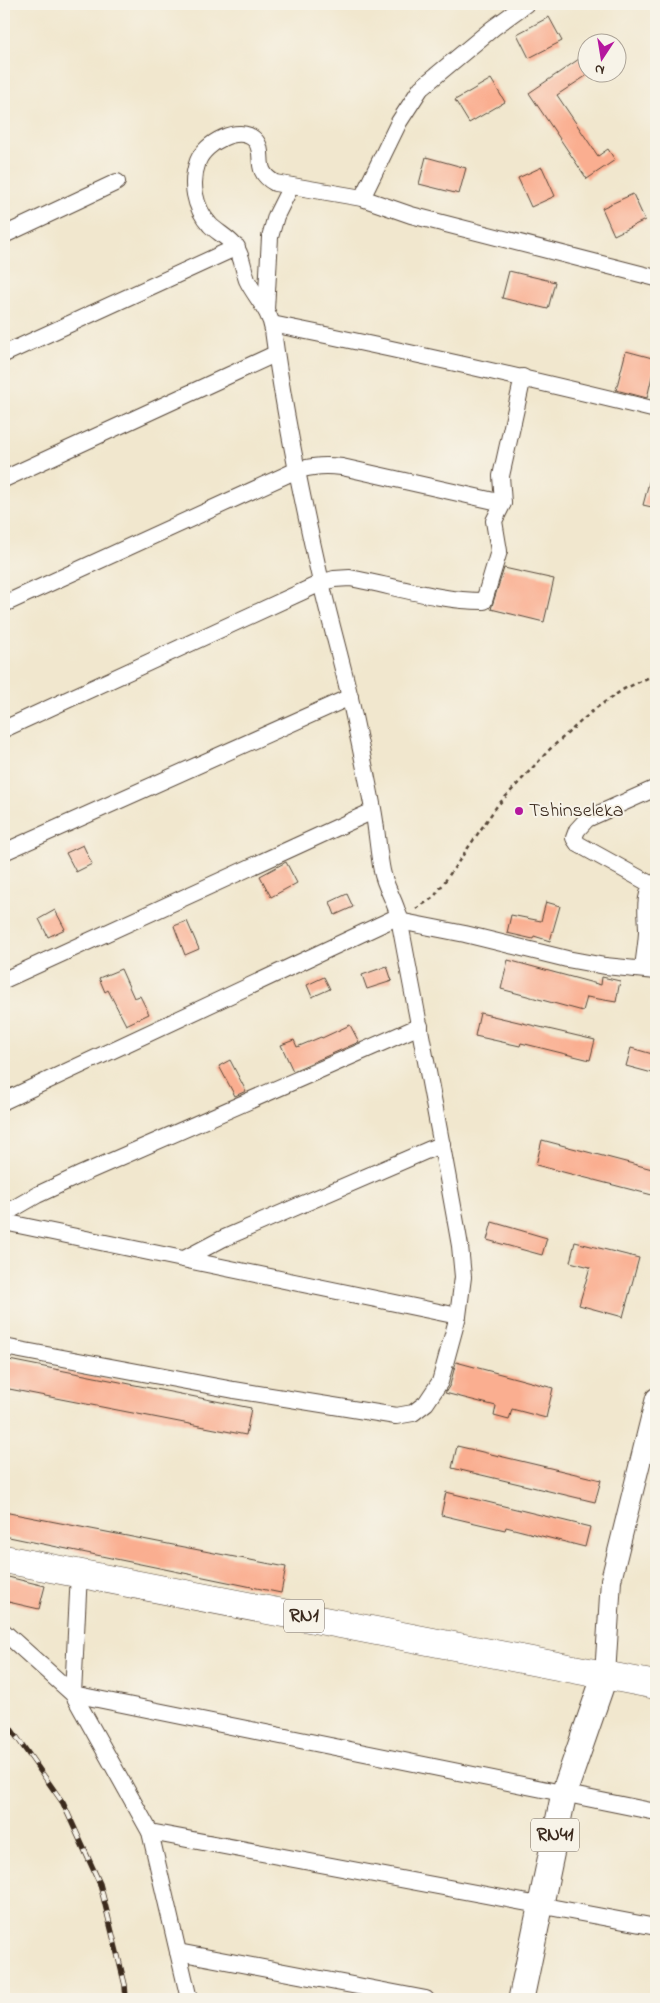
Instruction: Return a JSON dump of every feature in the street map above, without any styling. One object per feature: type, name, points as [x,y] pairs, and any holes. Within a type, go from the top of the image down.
[{"type":"highway","name":"RN1","points":[[4,1560],[656,1685]]},
{"type":"main road","name":"RN41","points":[[521,1999],[564,1793],[605,1675]]},
{"type":"street","points":[[362,198],[399,122],[421,88],[492,28],[526,4]]},
{"type":"street","points":[[656,278],[411,215],[362,198],[275,183],[267,178],[262,169],[258,144],[253,138],[243,135],[222,136],[200,156],[194,172],[194,190],[198,208],[210,224],[236,247],[248,280],[269,317],[656,410]]},
{"type":"street","points":[[4,235],[117,182]]},
{"type":"street","points":[[4,1347],[234,1390],[396,1416],[413,1413],[426,1403],[440,1382],[458,1316],[462,1277],[460,1246],[420,1026],[399,919],[382,874],[373,811],[350,697],[321,583],[269,317],[270,237],[276,216],[291,186]]},
{"type":"street","points":[[4,354],[236,247]]},
{"type":"street","points":[[4,479],[275,354]]},
{"type":"street","points":[[4,729],[321,583],[334,579],[350,578],[470,601],[484,601],[500,551],[494,521],[503,503],[501,476],[523,377]]},
{"type":"street","points":[[4,604],[298,470],[322,464],[503,503]]},
{"type":"street","points":[[4,852],[350,697]]},
{"type":"street","points":[[4,1101],[399,919],[605,966],[650,970],[647,898],[654,884],[578,844],[574,838],[577,830],[587,819],[656,788]]},
{"type":"street","points":[[4,980],[373,811]]},
{"type":"street","points":[[4,1214],[37,1195],[82,1174],[420,1026]]},
{"type":"street","points":[[186,1258],[222,1239],[442,1144]]},
{"type":"street","points":[[4,1222],[186,1258],[458,1316]]},
{"type":"street","points":[[605,1675],[611,1580],[655,1409]]},
{"type":"street","points":[[73,1694],[79,1573]]},
{"type":"street","points":[[4,1632],[73,1694],[150,1832],[189,1999]]},
{"type":"street","points":[[73,1694],[656,1812]]},
{"type":"street","points":[[150,1832],[656,1927]]},
{"type":"street","points":[[178,1952],[426,1999]]},
{"type":"path","points":[[399,919],[434,897],[496,806],[550,748],[596,708],[624,689],[656,674]]},
{"type":"building","points":[[549,17],[562,41],[529,58],[517,34]]},
{"type":"building","points":[[578,60],[578,81],[557,95],[598,156],[608,149],[615,160],[587,179],[529,93]]},
{"type":"building","points":[[491,79],[505,102],[469,123],[455,100]]},
{"type":"building","points":[[426,157],[466,168],[459,194],[419,184]]},
{"type":"building","points":[[542,167],[555,196],[531,207],[518,178]]},
{"type":"building","points":[[633,194],[645,220],[614,235],[602,208]]},
{"type":"building","points":[[509,271],[555,282],[548,309],[502,298]]},
{"type":"building","points":[[626,351],[656,359],[647,398],[616,390]]},
{"type":"building","points":[[652,471],[656,471],[656,508],[643,505]]},
{"type":"building","points":[[504,568],[554,579],[544,622],[491,609]]},
{"type":"building","points":[[83,845],[92,864],[76,872],[66,853]]},
{"type":"building","points":[[286,862],[297,883],[271,897],[260,876]]},
{"type":"building","points":[[347,894],[353,907],[335,915],[330,902]]},
{"type":"building","points":[[546,902],[560,906],[550,941],[534,936],[533,939],[507,933],[511,915],[541,921]]},
{"type":"building","points":[[55,910],[65,929],[48,937],[39,919]]},
{"type":"building","points":[[187,921],[199,949],[185,955],[174,926]]},
{"type":"building","points":[[508,960],[601,985],[602,977],[620,981],[616,1002],[587,997],[583,1011],[501,989]]},
{"type":"building","points":[[387,966],[392,981],[367,989],[362,975]]},
{"type":"building","points":[[121,969],[134,998],[140,996],[149,1014],[126,1025],[108,990],[105,992],[99,978]]},
{"type":"building","points":[[324,977],[330,989],[312,997],[307,985]]},
{"type":"building","points":[[480,1013],[595,1040],[590,1060],[521,1043],[520,1046],[475,1036]]},
{"type":"building","points":[[350,1025],[359,1042],[293,1071],[281,1045],[294,1040],[297,1047]]},
{"type":"building","points":[[631,1048],[656,1055],[656,1074],[626,1066]]},
{"type":"building","points":[[230,1060],[246,1091],[235,1096],[219,1066]]},
{"type":"building","points":[[542,1140],[656,1170],[656,1196],[536,1165]]},
{"type":"building","points":[[492,1222],[547,1238],[542,1255],[487,1240]]},
{"type":"building","points":[[575,1242],[639,1258],[623,1317],[579,1305],[590,1267],[570,1262]]},
{"type":"building","points":[[4,1359],[251,1408],[246,1435],[4,1388]]},
{"type":"building","points":[[456,1362],[553,1388],[546,1418],[512,1409],[509,1420],[494,1416],[496,1406],[445,1393],[450,1385]]},
{"type":"building","points":[[457,1446],[601,1480],[595,1502],[452,1468]]},
{"type":"building","points":[[446,1492],[590,1527],[585,1547],[506,1527],[505,1530],[441,1515]]},
{"type":"building","points":[[4,1512],[286,1567],[281,1593],[4,1536]]},
{"type":"building","points":[[4,1576],[45,1586],[39,1609],[4,1601]]},
{"type":"railway","points":[[4,1719],[63,1803],[100,1884],[125,1985],[126,1999]]},
{"type":"place","name":"Tshinseleka","points":[[519,811]]}]
